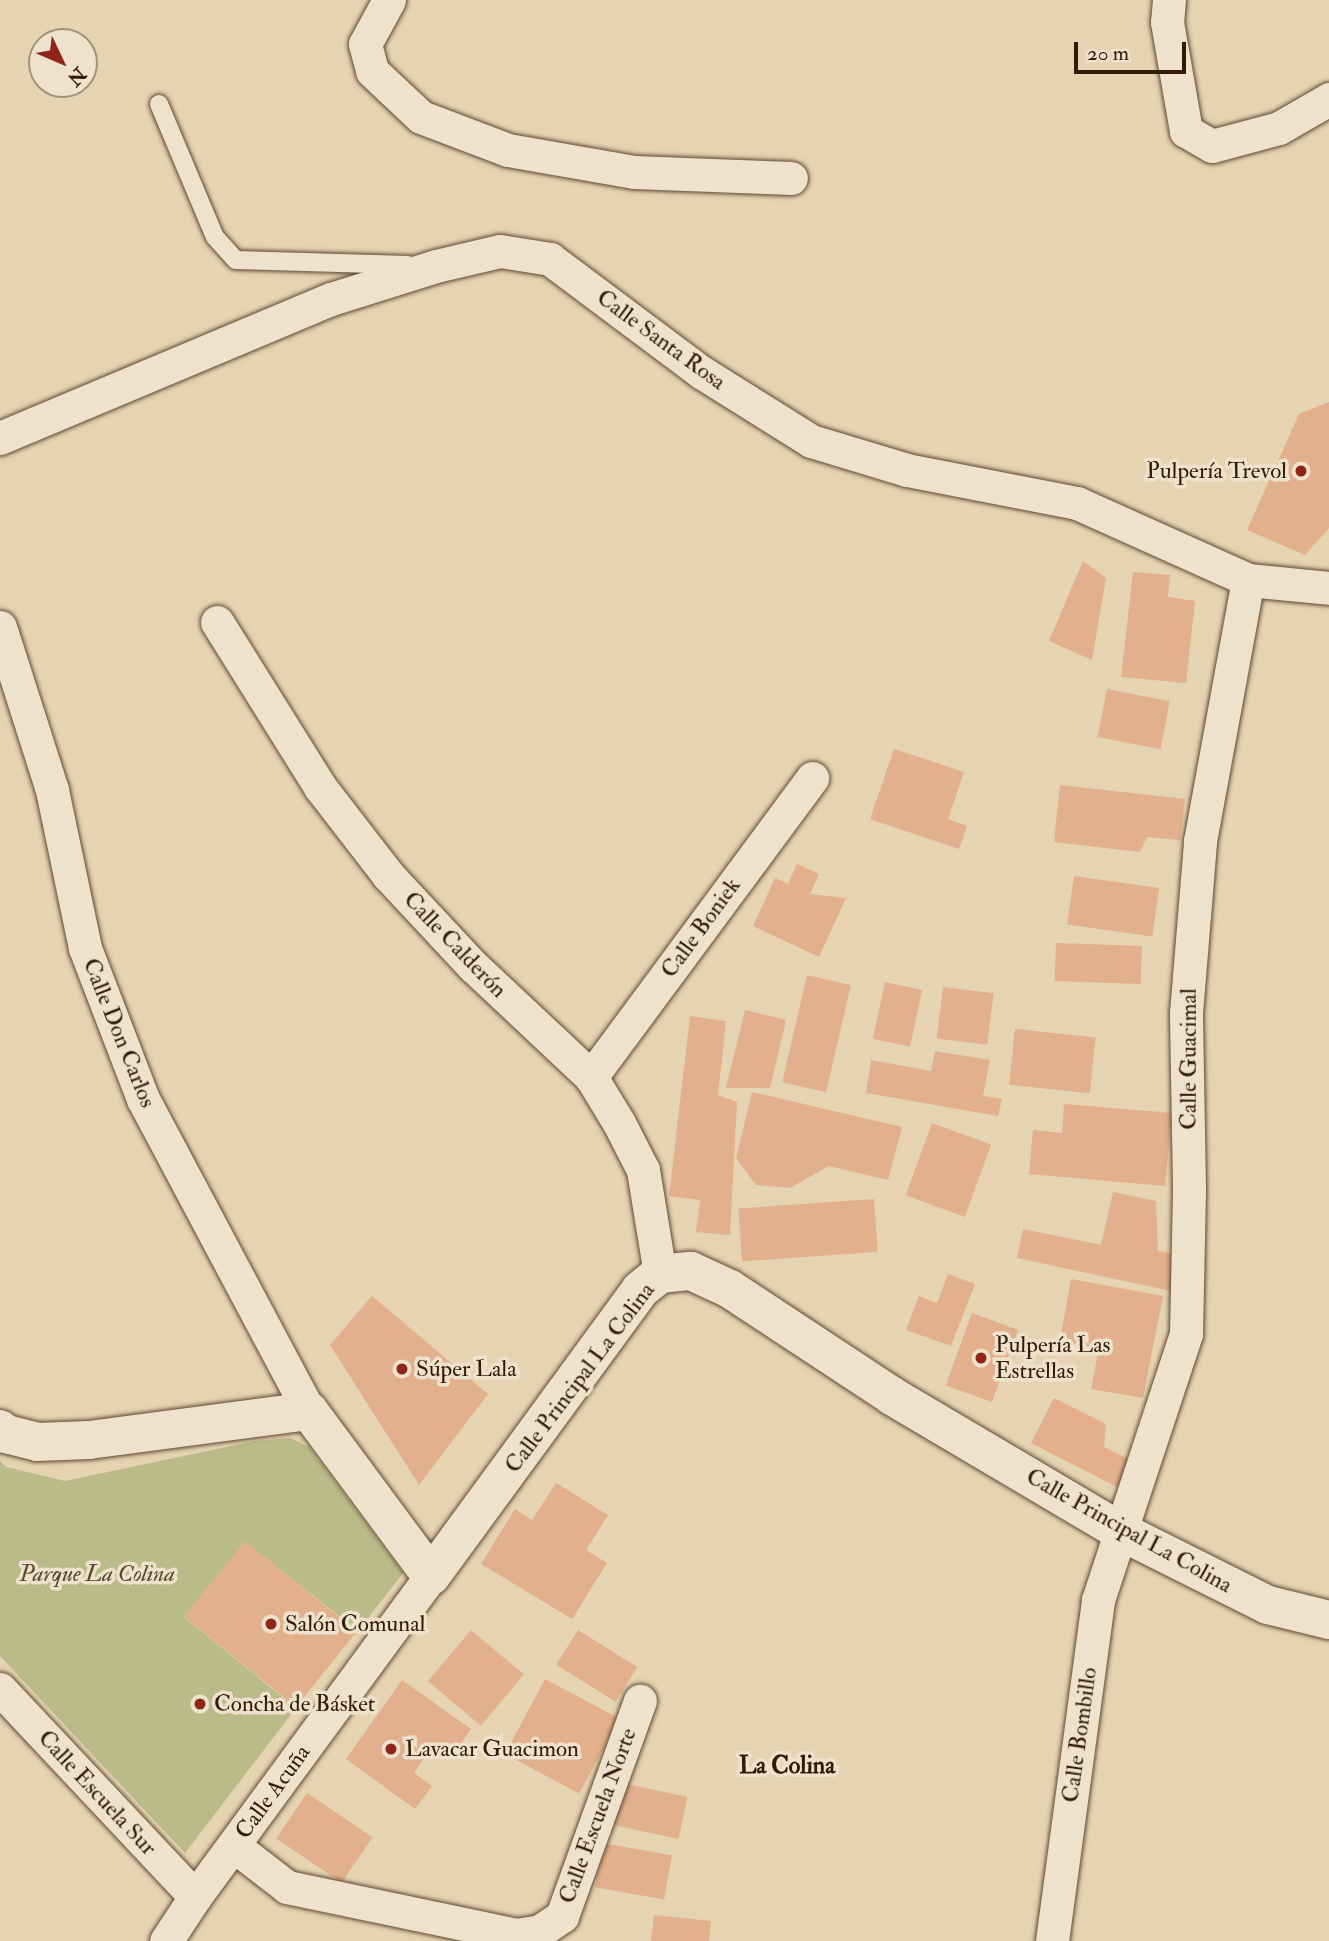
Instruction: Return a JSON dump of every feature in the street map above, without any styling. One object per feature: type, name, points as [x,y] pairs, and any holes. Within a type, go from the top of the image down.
[{"type":"street","points":[[389,0],[365,44],[372,71],[421,117],[508,150],[634,172],[791,178]]},
{"type":"street","points":[[1168,0],[1167,22],[1186,131],[1212,146],[1279,128],[1329,99]]},
{"type":"street","name":"Calle Santa Rosa","points":[[0,438],[331,299],[436,266],[500,251],[550,259],[701,372],[811,441],[907,470],[1077,503],[1248,580],[1329,588]]},
{"type":"street","name":"Calle Guacimal","points":[[1122,1532],[1186,1334],[1187,1000],[1200,841],[1248,580]]},
{"type":"street","name":"Calle Calderón","points":[[217,622],[320,787],[388,875],[473,967],[591,1077],[620,1123],[643,1170],[660,1274]]},
{"type":"street","name":"Calle Don Carlos","points":[[0,627],[52,790],[85,948],[143,1099],[309,1411]]},
{"type":"street","name":"Calle Boniek","points":[[591,1077],[812,778]]},
{"type":"street","name":"Calle Principal La Colina","points":[[431,1576],[640,1290],[660,1274],[691,1271],[730,1289],[892,1396],[1122,1532],[1268,1605],[1329,1620]]},
{"type":"street","points":[[0,1429],[6,1434],[37,1442],[89,1440],[309,1411],[431,1576]]},
{"type":"street","name":"Calle Bombillo","points":[[1052,1941],[1098,1600],[1122,1532]]},
{"type":"street","name":"Calle Acuña","points":[[166,1941],[195,1897],[431,1576]]},
{"type":"street","name":"Calle Escuela Sur","points":[[0,1689],[195,1897]]},
{"type":"street","name":"Calle Escuela Norte","points":[[234,1846],[287,1887],[516,1935],[540,1931],[562,1916],[640,1701]]},
{"type":"lane","points":[[159,104],[215,237],[236,260],[436,266]]},
{"type":"green space","name":"Parque La Colina","points":[[290,1438],[309,1447],[403,1573],[358,1631],[245,1542],[184,1617],[296,1708],[185,1853],[0,1656],[0,1461],[6,1467],[65,1481],[255,1441]]},
{"type":"building","name":"Pulpería Trevol","points":[[1329,402],[1329,528],[1305,555],[1247,530],[1299,414]]},
{"type":"building","points":[[1083,561],[1106,578],[1092,660],[1049,641]]},
{"type":"building","points":[[1133,572],[1170,575],[1168,597],[1195,601],[1186,683],[1121,677]]},
{"type":"building","points":[[1107,689],[1170,701],[1160,749],[1098,737]]},
{"type":"building","points":[[894,749],[964,772],[948,819],[967,826],[959,849],[870,819]]},
{"type":"building","points":[[1060,785],[1185,799],[1180,840],[1147,837],[1140,852],[1054,842]]},
{"type":"building","points":[[797,864],[819,874],[810,894],[846,898],[819,957],[753,926],[775,878],[788,884]]},
{"type":"building","points":[[1074,876],[1159,888],[1152,936],[1067,925]]},
{"type":"building","points":[[1056,943],[1142,946],[1141,984],[1055,981]]},
{"type":"building","points":[[807,975],[851,985],[826,1092],[782,1082]]},
{"type":"building","points":[[885,982],[922,990],[910,1047],[873,1039]]},
{"type":"building","points":[[943,987],[994,993],[987,1045],[937,1039]]},
{"type":"building","points":[[745,1010],[786,1020],[770,1088],[726,1088]]},
{"type":"building","points":[[690,1016],[726,1021],[718,1095],[737,1102],[730,1235],[696,1232],[700,1200],[669,1196]]},
{"type":"building","points":[[1015,1029],[1096,1037],[1090,1093],[1009,1085]]},
{"type":"building","points":[[935,1051],[990,1060],[983,1096],[1002,1099],[998,1116],[866,1093],[871,1060],[931,1071]]},
{"type":"building","points":[[752,1092],[902,1127],[888,1180],[829,1166],[790,1188],[756,1185],[736,1158]]},
{"type":"building","points":[[1064,1104],[1172,1113],[1165,1186],[1029,1174],[1033,1130],[1062,1133]]},
{"type":"building","points":[[932,1123],[991,1145],[965,1217],[906,1195]]},
{"type":"building","points":[[1113,1192],[1156,1201],[1158,1251],[1179,1255],[1171,1291],[1017,1258],[1023,1229],[1101,1245]]},
{"type":"building","points":[[874,1199],[878,1252],[742,1261],[738,1208]]},
{"type":"building","points":[[948,1274],[975,1284],[951,1346],[906,1330],[919,1296],[937,1303]]},
{"type":"building","points":[[1071,1279],[1163,1296],[1143,1398],[1091,1389],[1099,1348],[1060,1341]]},
{"type":"building","name":"Súper Lala","points":[[372,1296],[488,1394],[419,1485],[330,1345]]},
{"type":"building","name":"Pulpería Las Estrellas","points":[[972,1313],[1018,1330],[992,1402],[946,1385]]},
{"type":"building","points":[[1054,1398],[1106,1424],[1104,1447],[1130,1460],[1117,1487],[1031,1443]]},
{"type":"building","points":[[556,1483],[608,1515],[586,1550],[607,1563],[572,1619],[481,1564],[515,1509],[532,1520]]},
{"type":"building","name":"Salón Comunal","points":[[245,1541],[357,1632],[296,1707],[184,1616]]},
{"type":"building","points":[[471,1630],[524,1674],[481,1726],[428,1681]]},
{"type":"building","points":[[578,1630],[637,1667],[616,1702],[556,1665]]},
{"type":"building","points":[[545,1679],[619,1718],[579,1793],[505,1754]]},
{"type":"building","name":"Lavacar Guacimon","points":[[402,1680],[471,1729],[452,1756],[435,1743],[414,1773],[432,1786],[415,1809],[346,1759]]},
{"type":"building","points":[[622,1783],[688,1797],[679,1839],[613,1825]]},
{"type":"building","points":[[307,1793],[372,1837],[342,1883],[276,1839]]},
{"type":"building","points":[[603,1843],[672,1855],[664,1899],[595,1887]]},
{"type":"building","points":[[654,1915],[711,1921],[709,1941],[651,1941]]},
{"type":"place","name":"Pulpería Trevol","points":[[1301,471]]},
{"type":"place","name":"Pulpería Las Estrellas","points":[[981,1358]]},
{"type":"place","name":"Súper Lala","points":[[402,1369]]},
{"type":"place","name":"Salón Comunal","points":[[271,1624]]},
{"type":"place","name":"Concha de Básket","points":[[200,1704]]},
{"type":"place","name":"Lavacar Guacimon","points":[[391,1749]]},
{"type":"district","name":"La Colina","points":[[787,1766]]}]
